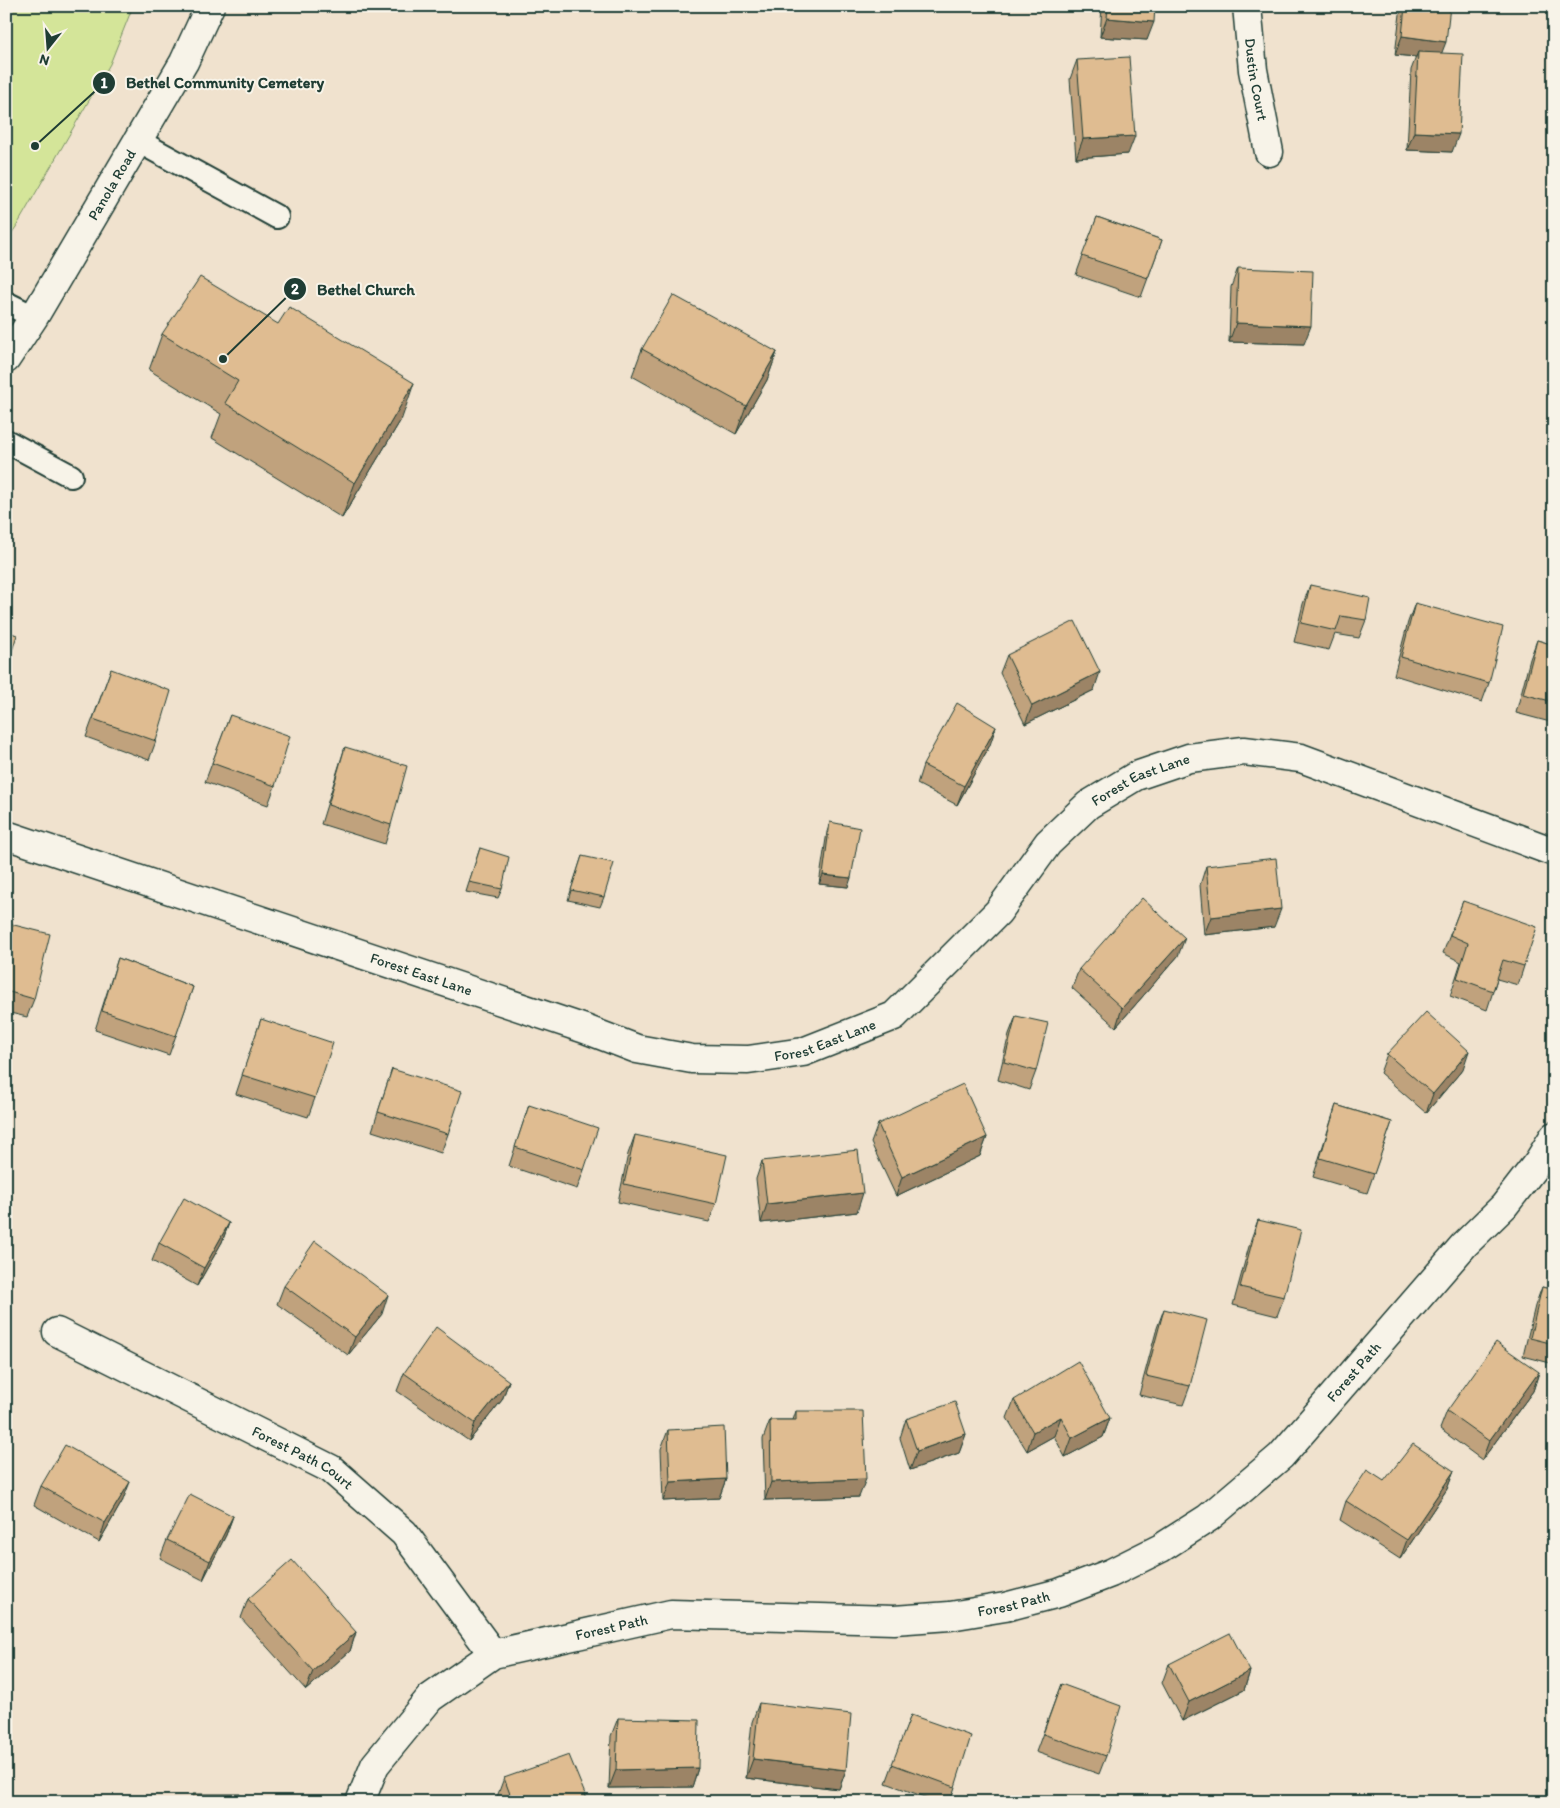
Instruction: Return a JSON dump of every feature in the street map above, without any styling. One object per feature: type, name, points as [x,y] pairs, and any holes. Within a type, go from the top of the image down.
[{"type":"street","name":"Panola Road","points":[[6,359],[34,317],[184,62],[210,6]]},
{"type":"street","name":"Dustin Court","points":[[1247,6],[1253,70],[1269,152]]},
{"type":"street","name":"Forest East Lane","points":[[6,835],[585,1029],[637,1049],[692,1059],[748,1060],[803,1052],[894,1016],[998,912],[1048,843],[1088,805],[1136,776],[1189,758],[1244,751],[1301,758],[1554,852]]},
{"type":"street","name":"Forest Path","points":[[360,1802],[375,1765],[430,1698],[493,1654],[671,1614],[894,1620],[950,1616],[1005,1607],[1050,1595],[1111,1573],[1161,1548],[1208,1518],[1281,1456],[1464,1245],[1504,1206],[1538,1162],[1554,1136]]},
{"type":"street","name":"Forest Path Court","points":[[57,1332],[332,1469],[404,1533],[493,1654]]},
{"type":"lane","points":[[138,141],[277,217]]},
{"type":"lane","points":[[6,303],[34,317]]},
{"type":"lane","points":[[6,442],[72,476]]},
{"type":"green space","points":[[6,6],[133,6],[110,64],[16,227],[6,241]]},
{"type":"building","points":[[1108,6],[1155,6],[1154,22],[1107,18]]},
{"type":"building","points":[[1405,6],[1450,6],[1446,42],[1402,36]]},
{"type":"building","points":[[1418,52],[1463,54],[1459,134],[1414,132]]},
{"type":"building","points":[[1129,57],[1135,136],[1083,139],[1077,60]]},
{"type":"building","points":[[1097,217],[1162,240],[1148,278],[1082,256]]},
{"type":"building","points":[[1238,268],[1313,271],[1311,326],[1236,323]]},
{"type":"building","points":[[200,277],[278,324],[289,307],[414,383],[355,483],[225,403],[238,381],[162,334]]},
{"type":"building","points":[[673,295],[777,352],[746,406],[642,349]]},
{"type":"building","points":[[1310,585],[1370,598],[1366,620],[1341,616],[1336,631],[1301,623]]},
{"type":"building","points":[[1415,603],[1503,627],[1489,683],[1401,657]]},
{"type":"building","points":[[1075,621],[1100,672],[1032,706],[1007,655]]},
{"type":"building","points":[[6,631],[17,635],[6,670]]},
{"type":"building","points":[[1537,640],[1554,645],[1554,702],[1523,694]]},
{"type":"building","points":[[111,669],[171,691],[156,741],[93,719]]},
{"type":"building","points":[[957,703],[996,727],[964,786],[923,765]]},
{"type":"building","points":[[230,715],[290,736],[275,786],[212,763]]},
{"type":"building","points":[[345,747],[407,766],[391,825],[328,805]]},
{"type":"building","points":[[830,822],[860,828],[851,878],[823,875]]},
{"type":"building","points":[[480,848],[509,857],[502,889],[469,882]]},
{"type":"building","points":[[582,856],[614,863],[604,897],[571,890]]},
{"type":"building","points":[[1276,858],[1281,909],[1211,917],[1206,866]]},
{"type":"building","points":[[1142,898],[1185,938],[1122,1008],[1079,969]]},
{"type":"building","points":[[1463,901],[1537,927],[1524,966],[1503,960],[1493,991],[1457,978],[1468,943],[1450,935]]},
{"type":"building","points":[[6,923],[50,934],[34,999],[6,991]]},
{"type":"building","points":[[118,958],[193,987],[176,1036],[102,1011]]},
{"type":"building","points":[[1426,1012],[1469,1051],[1433,1094],[1387,1054]]},
{"type":"building","points":[[1016,1016],[1048,1023],[1036,1071],[1004,1062]]},
{"type":"building","points":[[261,1019],[333,1043],[315,1098],[242,1075]]},
{"type":"building","points":[[392,1069],[462,1091],[448,1134],[378,1112]]},
{"type":"building","points":[[963,1084],[987,1137],[902,1177],[878,1124]]},
{"type":"building","points":[[529,1105],[598,1128],[584,1170],[515,1147]]},
{"type":"building","points":[[1336,1105],[1392,1122],[1374,1174],[1320,1158]]},
{"type":"building","points":[[635,1135],[727,1155],[716,1204],[624,1184]]},
{"type":"building","points":[[858,1150],[863,1193],[767,1204],[762,1161]]},
{"type":"building","points":[[184,1198],[229,1223],[204,1268],[159,1243]]},
{"type":"building","points":[[1258,1220],[1301,1230],[1284,1297],[1240,1287]]},
{"type":"building","points":[[315,1241],[388,1295],[355,1337],[284,1286]]},
{"type":"building","points":[[1542,1287],[1554,1290],[1554,1344],[1530,1338]]},
{"type":"building","points":[[1164,1309],[1207,1320],[1190,1386],[1146,1376]]},
{"type":"building","points":[[436,1327],[509,1381],[475,1423],[404,1373]]},
{"type":"building","points":[[1496,1342],[1539,1372],[1489,1441],[1447,1411]]},
{"type":"building","points":[[1078,1361],[1110,1418],[1072,1438],[1061,1417],[1033,1432],[1014,1400]]},
{"type":"building","points":[[955,1402],[966,1434],[917,1451],[906,1419]]},
{"type":"building","points":[[796,1411],[863,1411],[866,1479],[771,1482],[770,1420],[796,1420]]},
{"type":"building","points":[[724,1427],[726,1479],[670,1482],[668,1430]]},
{"type":"building","points":[[1413,1444],[1454,1471],[1407,1540],[1346,1501],[1367,1470],[1384,1481]]},
{"type":"building","points":[[65,1445],[130,1482],[105,1523],[41,1486]]},
{"type":"building","points":[[190,1494],[233,1516],[210,1561],[167,1540]]},
{"type":"building","points":[[292,1560],[356,1632],[313,1671],[248,1599]]},
{"type":"building","points":[[1230,1633],[1250,1671],[1189,1702],[1169,1664]]},
{"type":"building","points":[[1061,1684],[1121,1706],[1106,1756],[1043,1734]]},
{"type":"building","points":[[759,1703],[851,1714],[846,1770],[753,1759]]},
{"type":"building","points":[[911,1715],[971,1736],[955,1787],[892,1764]]},
{"type":"building","points":[[618,1718],[699,1720],[698,1768],[616,1770]]},
{"type":"building","points":[[569,1755],[587,1799],[579,1802],[513,1802],[504,1778]]},
{"type":"building","points":[[193,1794],[240,1794],[239,1802],[193,1802]]},
{"type":"place","name":"Bethel Community Cemetery","points":[[35,146]]},
{"type":"place","name":"Bethel Church","points":[[223,359]]}]
